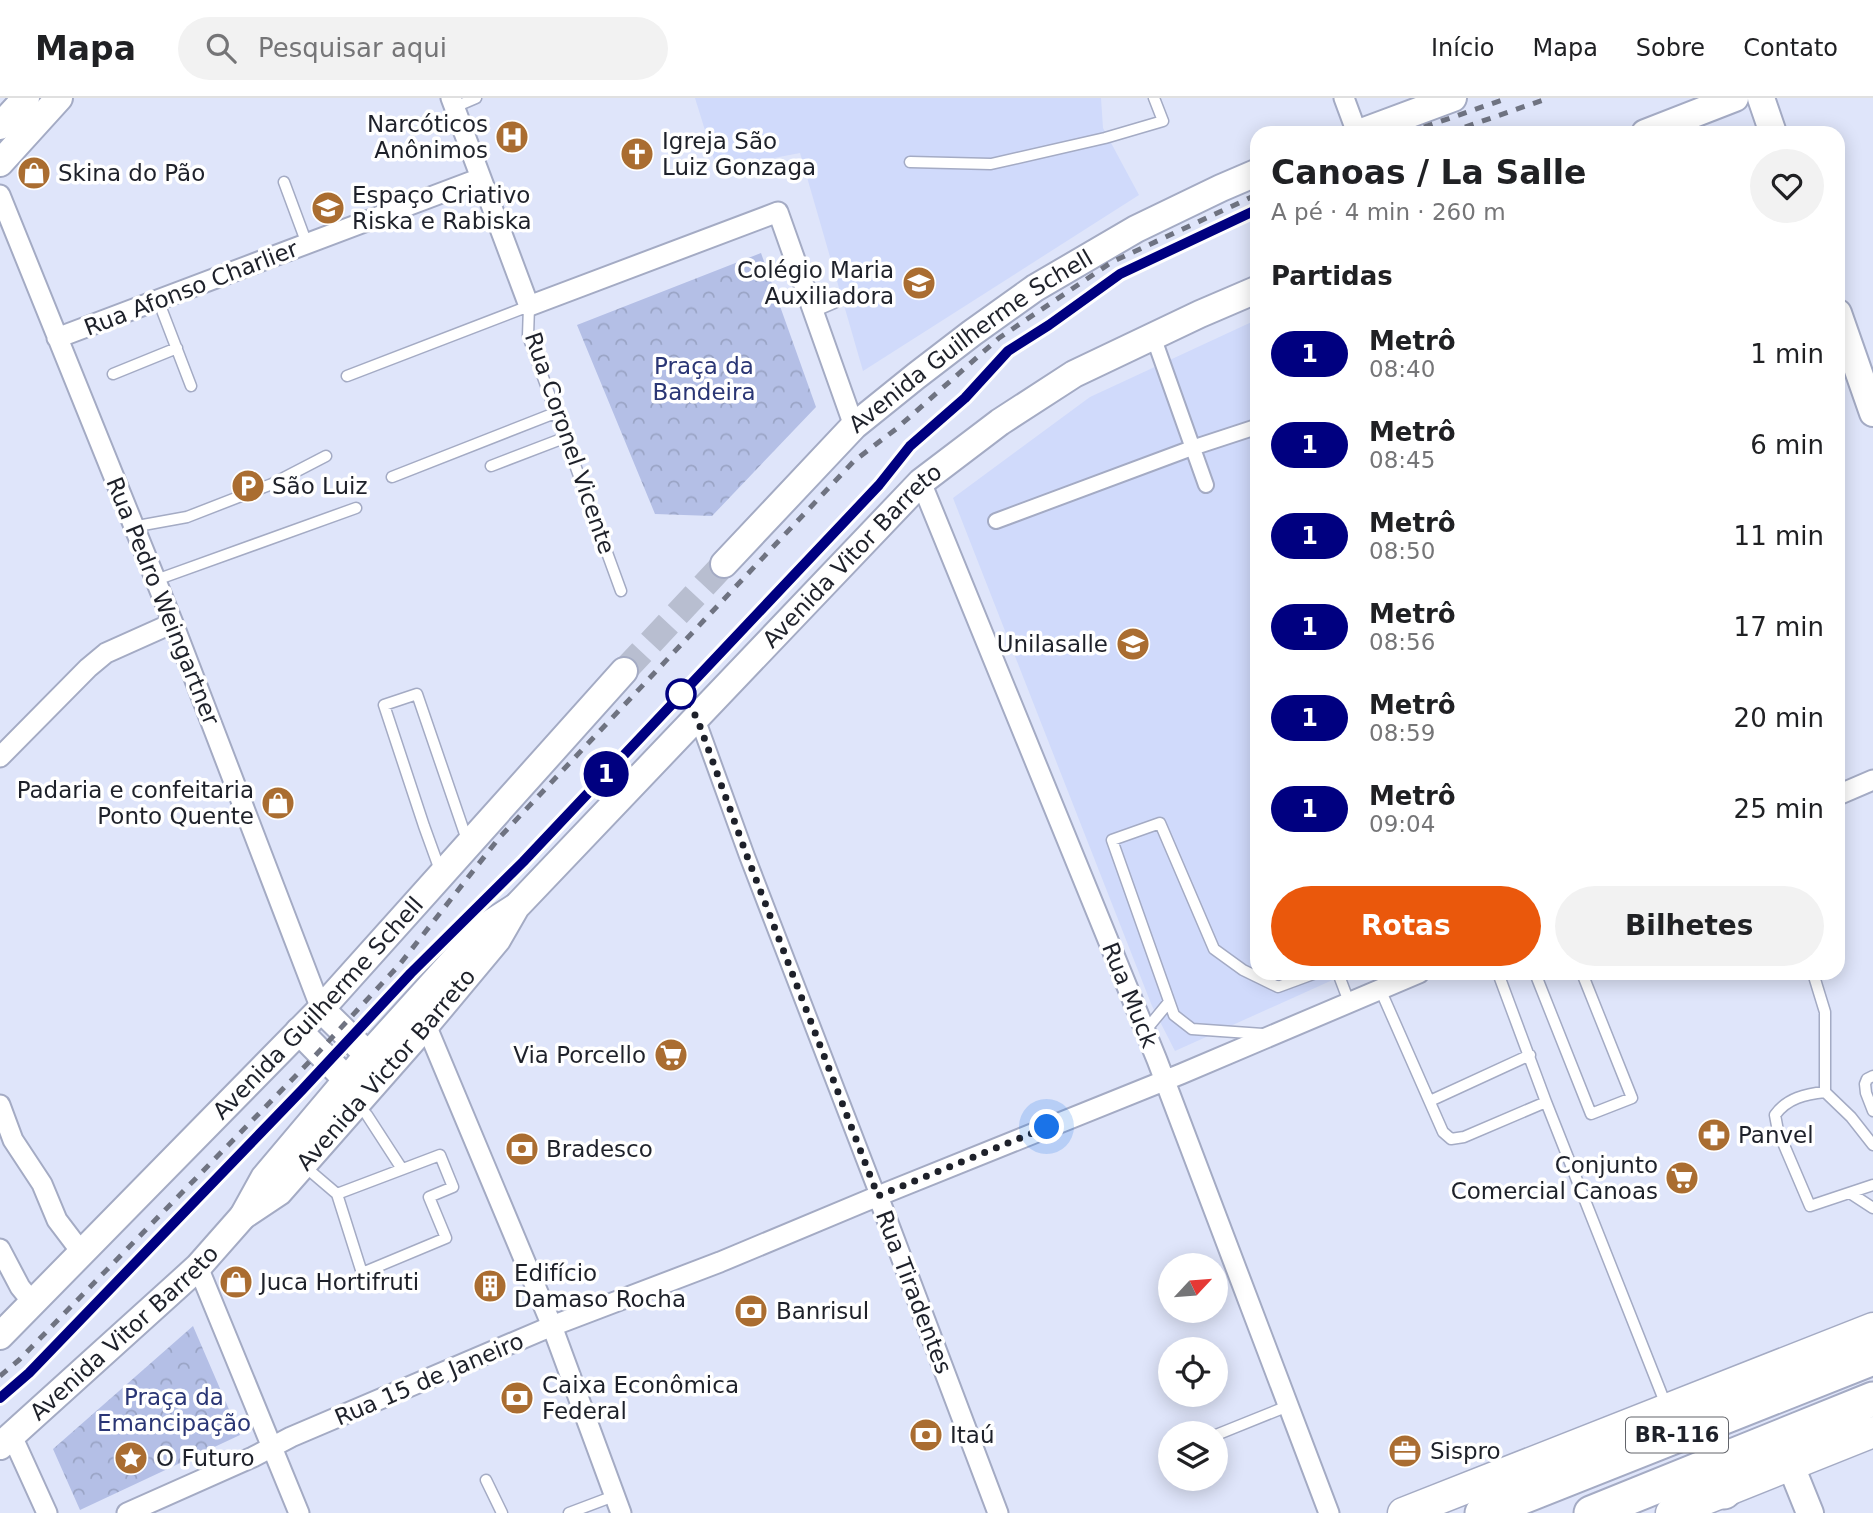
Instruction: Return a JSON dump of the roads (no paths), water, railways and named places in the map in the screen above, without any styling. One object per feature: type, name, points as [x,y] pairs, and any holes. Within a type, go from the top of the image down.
[{"type":"highway","name":"BR-116","points":[[1482,1513],[1873,1358]]},
{"type":"highway","name":"BR-116","points":[[1724,1492],[1873,1399]]},
{"type":"highway","name":"BR-116","points":[[1591,1513],[1786,1451]]},
{"type":"main road","points":[[0,126],[26,98]]},
{"type":"main road","points":[[0,163],[59,98]]},
{"type":"main road","points":[[1377,126],[1453,98]]},
{"type":"main road","points":[[1663,126],[1735,98]]},
{"type":"main road","points":[[1761,98],[1771,126]]},
{"type":"main road","name":"Avenida Guilherme Schell","points":[[724,564],[854,426],[916,376],[1035,288],[1136,229],[1250,176]]},
{"type":"main road","name":"Avenida Vitor Barreto","points":[[516,907],[921,482],[1000,422],[1074,374],[1250,293]]},
{"type":"main road","points":[[1845,333],[1873,413]]},
{"type":"main road","name":"Avenida Guilherme Schell","points":[[0,1335],[321,1009],[624,671]]},
{"type":"main road","points":[[243,1216],[264,1178],[352,1092],[369,1056],[483,928],[516,907]]},
{"type":"main road","name":"Avenida Victor Barreto","points":[[243,1216],[279,1192],[352,1092],[426,1025],[497,940],[516,907]]},
{"type":"main road","points":[[321,1009],[369,1056]]},
{"type":"main road","points":[[299,1031],[352,1092]]},
{"type":"main road","name":"Avenida Vitor Barreto","points":[[6,1441],[198,1267],[243,1216]]},
{"type":"main road","points":[[1404,1513],[1873,1328]]},
{"type":"main road","points":[[1810,1513],[1786,1451],[1873,1432]]},
{"type":"main road","points":[[1671,1513],[1724,1492]]},
{"type":"street","points":[[1343,98],[1355,126]]},
{"type":"street","name":"Rua Coronel Vicente","points":[[453,103],[529,306]]},
{"type":"street","name":"Rua Afonso Charlier","points":[[57,338],[481,178]]},
{"type":"street","name":"Rua Pedro Weingartner","points":[[0,195],[173,623],[321,1009]]},
{"type":"street","points":[[529,306],[778,212],[854,426]]},
{"type":"street","points":[[1153,336],[1206,485]]},
{"type":"street","points":[[996,521],[1250,429]]},
{"type":"street","name":"Rua Muck","points":[[921,482],[1145,1031],[1329,1513]]},
{"type":"street","points":[[0,757],[106,653],[173,623]]},
{"type":"street","name":"Rua Tiradentes","points":[[697,718],[747,856],[998,1513]]},
{"type":"street","points":[[1845,792],[1873,780]]},
{"type":"street","name":"Rua 15 de Janeiro","points":[[127,1513],[272,1446],[552,1326],[720,1262],[1402,980]]},
{"type":"street","points":[[426,1025],[552,1326],[617,1504]]},
{"type":"street","points":[[0,1105],[13,1140],[42,1184],[57,1220],[82,1253]]},
{"type":"street","points":[[0,1249],[20,1287],[33,1303]]},
{"type":"street","points":[[198,1267],[299,1513]]},
{"type":"street","points":[[6,1441],[47,1513]]},
{"type":"lane","points":[[453,103],[476,98]]},
{"type":"lane","points":[[910,162],[992,164],[1105,138],[1163,121],[1154,98]]},
{"type":"lane","points":[[284,182],[307,244]]},
{"type":"lane","points":[[158,300],[191,386]]},
{"type":"lane","points":[[813,312],[834,303]]},
{"type":"lane","points":[[347,376],[529,306]]},
{"type":"lane","name":"Rua Coronel Vicente","points":[[529,306],[528,337],[621,591]]},
{"type":"lane","points":[[113,374],[177,348]]},
{"type":"lane","points":[[391,477],[555,412]]},
{"type":"lane","points":[[491,466],[564,438]]},
{"type":"lane","points":[[135,528],[187,517],[272,484],[326,456]]},
{"type":"lane","points":[[156,580],[356,508]]},
{"type":"lane","points":[[442,873],[384,705],[417,694],[469,844]]},
{"type":"lane","points":[[1250,973],[1213,949],[1160,823],[1112,840],[1174,1015],[1192,1029],[1274,1035]]},
{"type":"lane","points":[[1264,980],[1278,987],[1297,980]]},
{"type":"lane","points":[[1341,980],[1349,1002]]},
{"type":"lane","points":[[1501,980],[1667,1408]]},
{"type":"lane","points":[[1538,980],[1591,1114],[1632,1098],[1585,980]]},
{"type":"lane","points":[[1814,980],[1825,1012],[1825,1093]]},
{"type":"lane","points":[[1380,989],[1443,1132],[1451,1139],[1464,1137],[1546,1102]]},
{"type":"lane","points":[[1145,1031],[1169,1002]]},
{"type":"lane","points":[[1430,1101],[1530,1055]]},
{"type":"lane","points":[[1873,1076],[1867,1079],[1865,1084],[1873,1111]]},
{"type":"lane","points":[[352,1092],[402,1169]]},
{"type":"lane","points":[[1873,1145],[1851,1117],[1825,1093],[1806,1094],[1782,1105],[1775,1115],[1778,1131],[1810,1206],[1873,1185]]},
{"type":"lane","points":[[302,1164],[337,1194],[362,1273],[446,1238],[429,1197],[453,1187],[440,1155],[337,1194]]},
{"type":"lane","points":[[1850,1193],[1873,1208]]},
{"type":"lane","points":[[1228,1430],[1288,1406]]},
{"type":"lane","points":[[486,1480],[502,1513]]},
{"type":"lane","points":[[569,1513],[617,1504]]},
{"type":"tunnel","points":[[624,671],[724,564]]},
{"type":"railway","points":[[1427,126],[1508,98]]},
{"type":"railway","points":[[1468,126],[1549,98]]},
{"type":"railway","points":[[0,1376],[19,1360],[313,1058],[400,964],[499,838],[854,461],[896,429],[999,338],[1112,262],[1250,198]]},
{"type":"railway","points":[[0,1398],[29,1373],[411,973],[523,861],[879,485],[910,446],[965,398],[1008,351],[1120,274],[1250,213]]},
{"type":"metro line","name":"1","points":[[0,1398],[29,1373],[411,973],[523,862],[879,485],[910,446],[965,398],[1008,351],[1120,274],[1250,213]]},
{"type":"place","name":"Narcóticos Anônimos","points":[[512,137]]},
{"type":"place","name":"Igreja São Luiz Gonzaga","points":[[637,154]]},
{"type":"place","name":"Skina do Pão","points":[[34,173]]},
{"type":"place","name":"Espaço Criativo Riska e Rabiska","points":[[328,208]]},
{"type":"place","name":"Colégio Maria Auxiliadora","points":[[919,283]]},
{"type":"place","name":"São Luiz","points":[[248,486]]},
{"type":"place","name":"Unilasalle","points":[[1133,644]]},
{"type":"place","name":"Padaria e confeitaria Ponto Quente","points":[[278,803]]},
{"type":"place","name":"Via Porcello","points":[[671,1055]]},
{"type":"place","name":"Panvel","points":[[1714,1135]]},
{"type":"place","name":"Bradesco","points":[[522,1149]]},
{"type":"place","name":"Conjunto Comercial Canoas","points":[[1682,1178]]},
{"type":"place","name":"Juca Hortifruti","points":[[236,1282]]},
{"type":"place","name":"Edifício Damaso Rocha","points":[[490,1286]]},
{"type":"place","name":"Banrisul","points":[[751,1311]]},
{"type":"place","name":"Caixa Econômica Federal","points":[[517,1398]]},
{"type":"place","name":"Itaú","points":[[926,1435]]},
{"type":"place","name":"Sispro","points":[[1405,1451]]},
{"type":"place","name":"O Futuro","points":[[131,1458]]},
{"type":"park label","name":"Praça da Bandeira","points":[[704,379]]},
{"type":"park label","name":"Praça da Emancipação","points":[[174,1410]]}]
